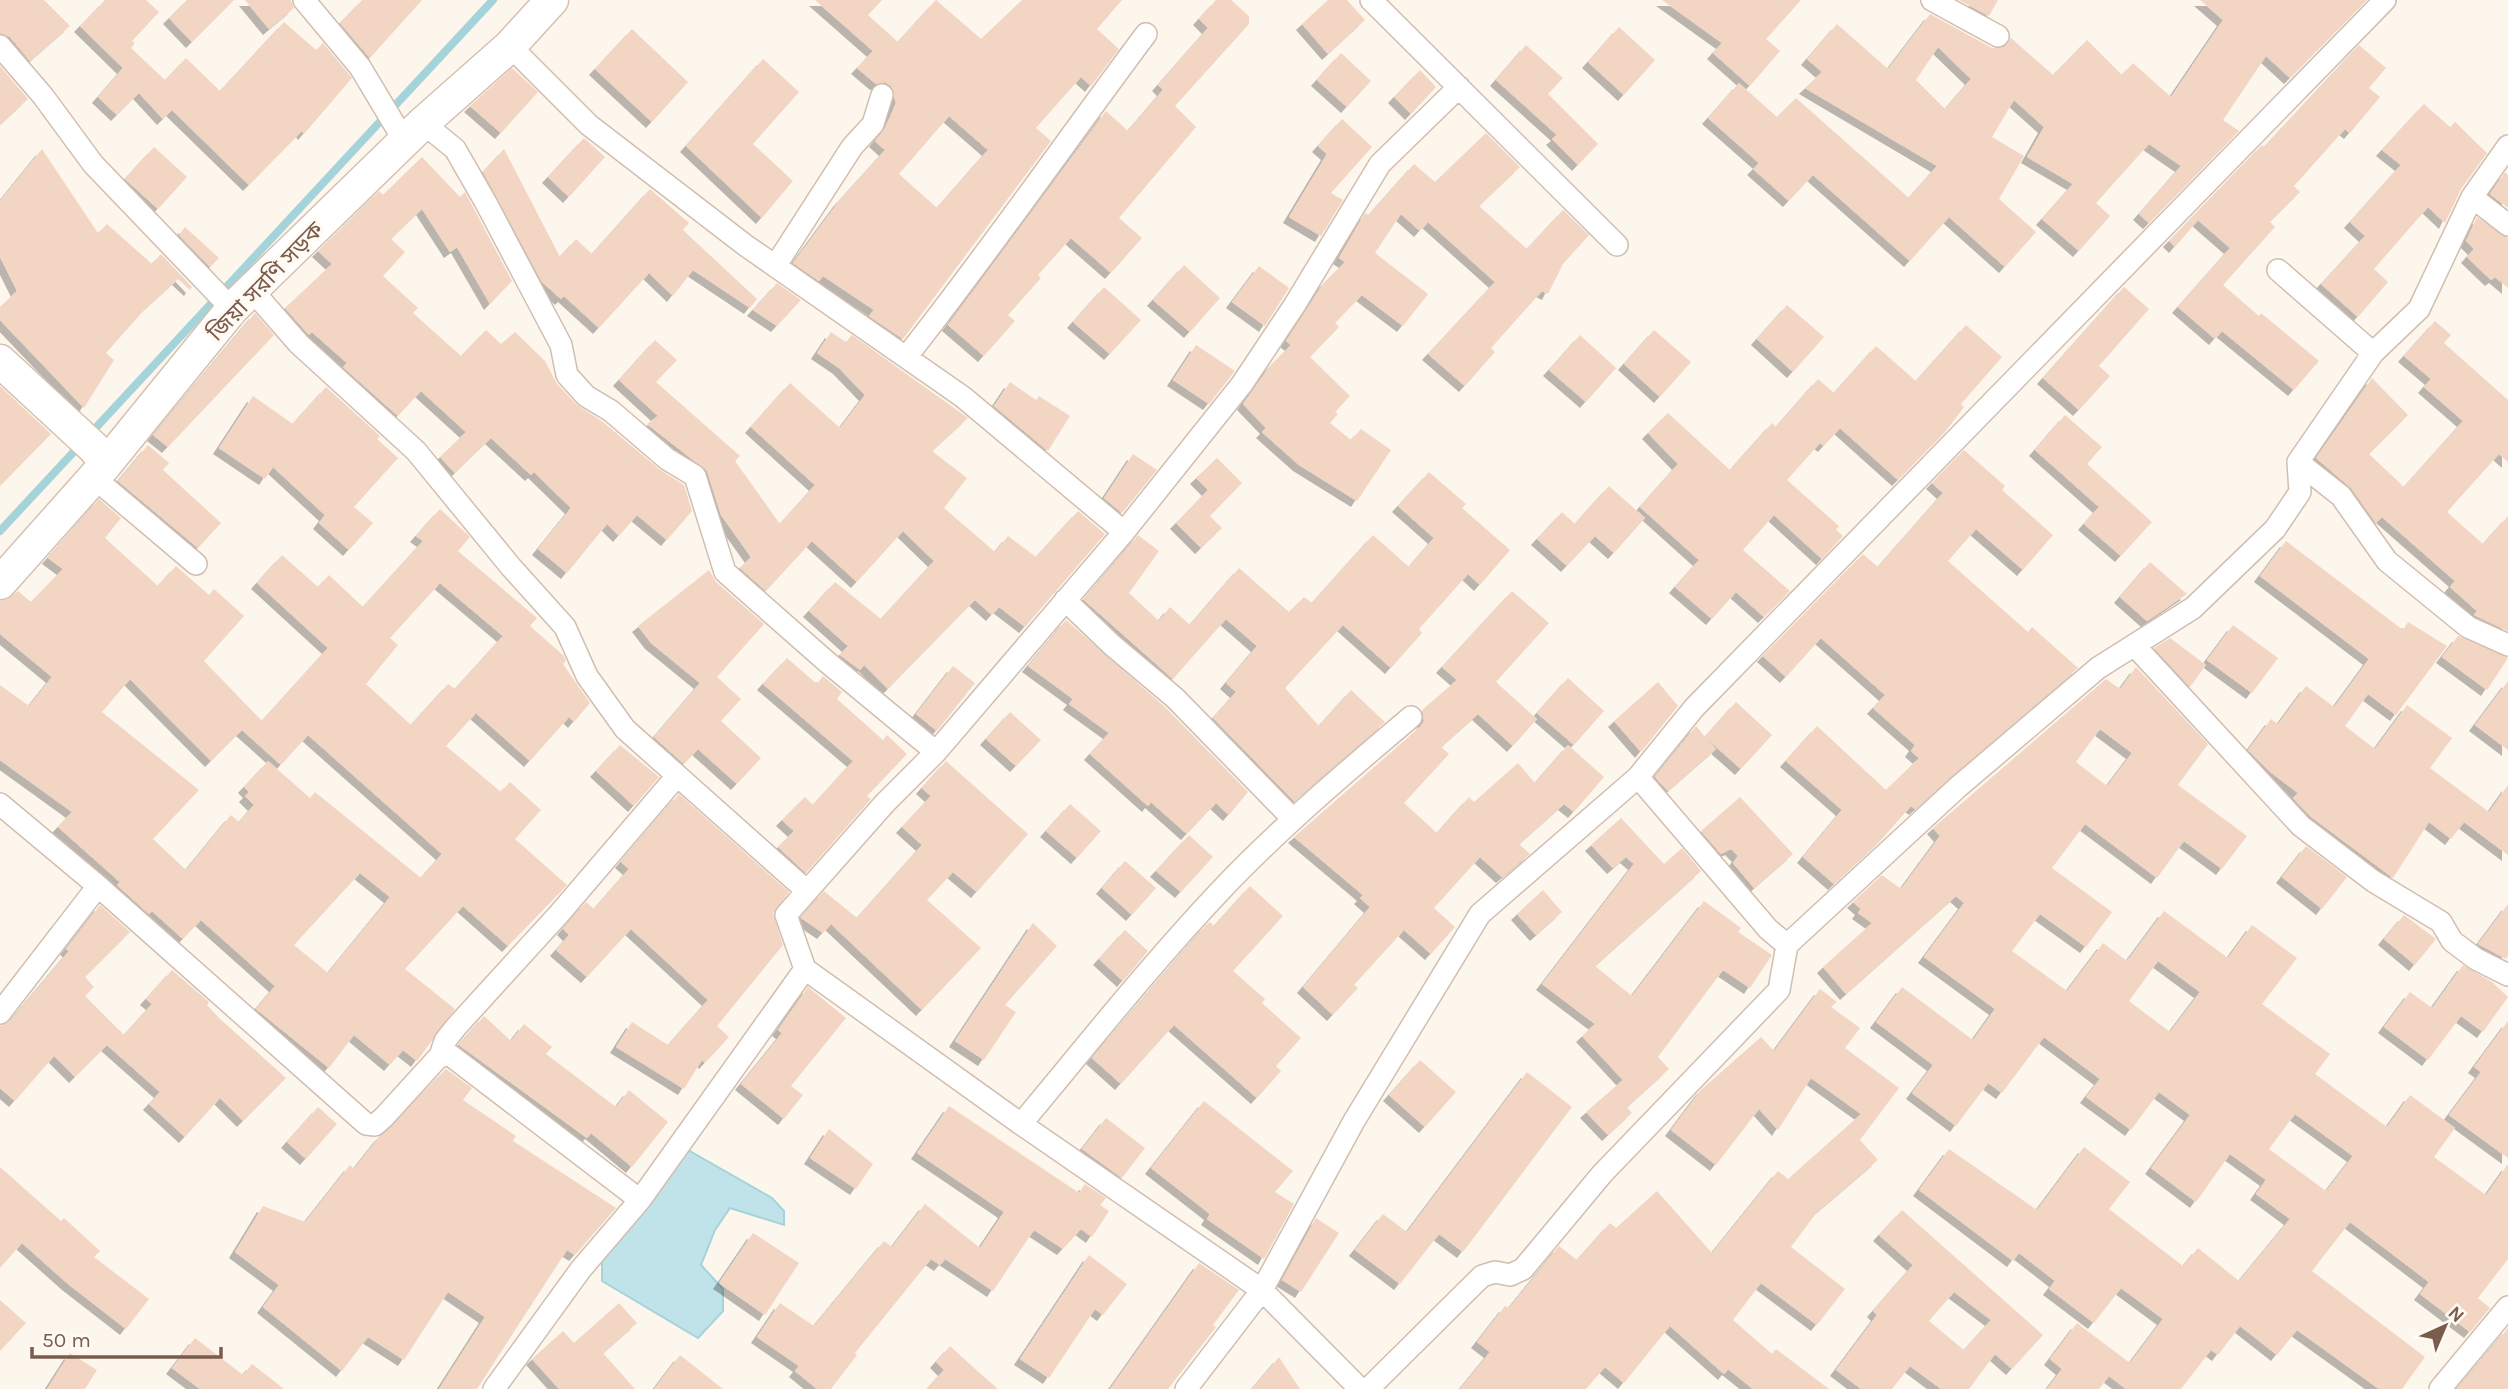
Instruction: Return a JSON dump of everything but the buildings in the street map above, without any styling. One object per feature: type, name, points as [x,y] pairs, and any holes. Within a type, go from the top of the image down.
[{"type":"main road","name":"জিয়া সরণি সড়ক","points":[[0,583],[103,468],[242,299],[414,132],[510,46],[552,0]]},
{"type":"main road","points":[[0,361],[94,447],[103,468]]},
{"type":"street","points":[[304,0],[414,132],[454,149],[486,203],[561,345],[567,375],[586,396],[611,411],[667,458],[695,476],[725,572],[936,752]]},
{"type":"street","points":[[1371,0],[1616,245]]},
{"type":"street","points":[[1932,0],[1998,36]]},
{"type":"street","points":[[1186,1389],[1262,1290],[1354,1121],[1480,914],[1638,777],[1723,678],[2385,0]]},
{"type":"street","points":[[907,356],[965,283],[1021,201],[1146,34]]},
{"type":"street","points":[[0,46],[43,96],[93,164],[242,299],[299,344],[416,451],[511,567],[565,627],[587,676],[625,729],[807,891]]},
{"type":"street","points":[[510,46],[589,125],[776,265],[963,397],[1124,532]]},
{"type":"street","points":[[1360,1389],[1262,1290],[1021,1124],[805,969],[786,915],[885,803],[936,752],[1124,532],[1242,384],[1294,306],[1380,164],[1459,87]]},
{"type":"street","points":[[776,265],[852,147],[873,124],[879,114],[882,95]]},
{"type":"street","points":[[1367,1389],[1482,1276],[1495,1272],[1510,1275],[1523,1269],[1602,1174],[1779,990],[1787,945],[1958,787],[2098,668],[2193,608],[2275,529],[2300,492],[2298,462],[2373,353],[2419,309],[2472,197],[2508,146]]},
{"type":"street","points":[[2472,197],[2508,225]]},
{"type":"street","points":[[2278,270],[2373,353]]},
{"type":"street","points":[[2298,462],[2341,495],[2387,561],[2468,627],[2508,645]]},
{"type":"street","points":[[103,468],[99,482],[196,564]]},
{"type":"street","points":[[1065,600],[1112,645],[1175,698],[1293,819]]},
{"type":"street","points":[[2134,645],[2301,826],[2372,881],[2441,922],[2452,941],[2476,959],[2508,975]]},
{"type":"street","points":[[1021,1124],[1120,1002],[1222,890],[1293,819],[1411,716]]},
{"type":"street","points":[[0,804],[97,886],[366,1124],[374,1125],[440,1056],[445,1041],[456,1027],[559,914],[677,776]]},
{"type":"street","points":[[1638,777],[1768,929],[1787,945]]},
{"type":"street","points":[[0,1013],[97,886]]},
{"type":"street","points":[[494,1389],[581,1269],[640,1200],[805,969]]},
{"type":"street","points":[[440,1056],[450,1055],[460,1062],[640,1200]]},
{"type":"street","points":[[2440,1389],[2508,1307]]},
{"type":"water","points":[[688,1150],[772,1198],[784,1211],[784,1225],[730,1208],[715,1230],[701,1265],[723,1289],[723,1311],[698,1338],[602,1281],[602,1262]]},
{"type":"waterway","points":[[90,434],[493,0]]},
{"type":"waterway","points":[[0,531],[81,444]]}]
